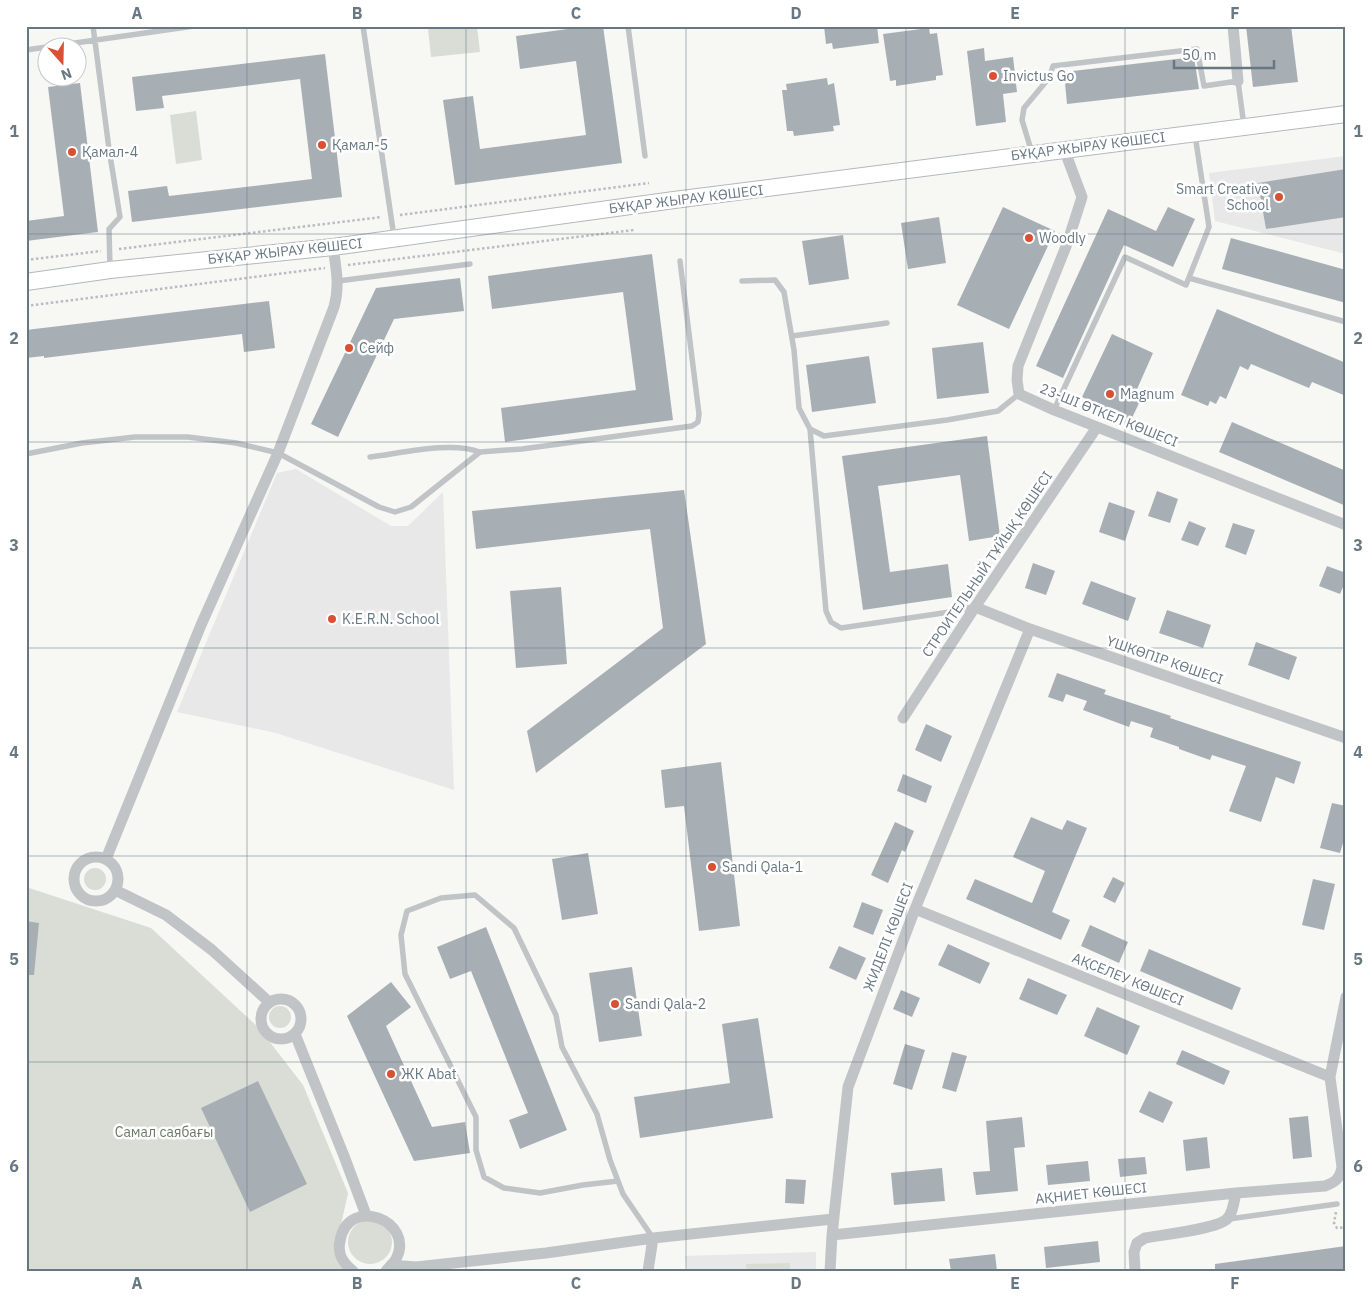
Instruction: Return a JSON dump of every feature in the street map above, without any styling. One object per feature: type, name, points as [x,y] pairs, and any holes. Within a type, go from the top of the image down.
[{"type":"street","points":[[1233,26],[1238,82]]},
{"type":"street","name":"БҰҚАР ЖЫРАУ КӨШЕСІ","points":[[26,282],[110,270],[333,247],[664,201],[1346,114]]},
{"type":"street","name":"23-ШІ ӨТКЕЛ КӨШЕСІ","points":[[1064,149],[1082,197],[1067,244],[1018,366],[1019,394],[1054,410],[1346,526]]},
{"type":"street","points":[[106,859],[201,625],[278,453],[334,307],[338,294],[338,281],[333,247]]},
{"type":"street","name":"СТРОИТЕЛЬНЫЙ ТҰЙЫҚ КӨШЕСІ","points":[[903,718],[975,607],[1097,427]]},
{"type":"street","name":"ҮШКӨПІР КӨШЕСІ","points":[[975,607],[1030,629],[1346,738]]},
{"type":"street","name":"ЖИДЕЛІ КӨШЕСІ","points":[[830,1271],[833,1219],[848,1087],[915,908],[1030,629]]},
{"type":"street","points":[[90,858],[106,859],[116,870],[118,878],[115,890],[108,898],[94,901],[86,899],[80,895],[74,881],[74,874],[78,866],[90,858]]},
{"type":"street","points":[[115,890],[166,915],[212,950],[270,1002]]},
{"type":"street","name":"АҚСЕЛЕУ КӨШЕСІ","points":[[915,908],[1330,1077]]},
{"type":"street","points":[[279,998],[289,1000],[297,1006],[301,1015],[300,1026],[295,1034],[285,1039],[274,1038],[265,1032],[260,1021],[262,1010],[270,1002],[279,998]]},
{"type":"street","points":[[1330,1077],[1346,998]]},
{"type":"street","points":[[295,1034],[366,1215]]},
{"type":"street","name":"АҚНИЕТ КӨШЕСІ","points":[[832,1234],[1236,1193],[1325,1186],[1335,1182],[1340,1176],[1342,1167],[1330,1077]]},
{"type":"street","points":[[1135,1271],[1134,1252],[1137,1243],[1145,1238],[1210,1226],[1227,1219],[1236,1193]]},
{"type":"street","points":[[353,1271],[344,1263],[338,1248],[341,1233],[351,1221],[366,1215],[382,1218],[394,1228],[399,1243],[397,1259],[389,1268]]},
{"type":"street","points":[[389,1268],[416,1267],[546,1253],[653,1238],[833,1219]]},
{"type":"street","points":[[648,1271],[653,1238]]},
{"type":"lane","points":[[93,26],[120,217],[109,229],[110,270]]},
{"type":"lane","points":[[26,50],[194,26]]},
{"type":"lane","points":[[363,26],[394,239]]},
{"type":"lane","points":[[628,26],[645,156]]},
{"type":"lane","points":[[1032,153],[1022,120],[1024,108],[1048,78],[1053,66],[1197,49],[1204,86],[1238,82],[1244,126]]},
{"type":"lane","points":[[1054,410],[1125,257],[1186,285],[1209,227],[1195,133]]},
{"type":"lane","points":[[370,457],[454,447],[470,448],[480,452],[522,449],[696,425],[699,414],[680,261]]},
{"type":"lane","points":[[338,281],[470,264]]},
{"type":"lane","points":[[1189,278],[1346,322]]},
{"type":"lane","points":[[742,280],[775,280],[784,292],[792,336],[800,408],[810,429],[826,611],[830,622],[841,628],[975,607]]},
{"type":"lane","points":[[792,336],[887,323]]},
{"type":"lane","points":[[810,429],[824,436],[947,420],[998,410],[1019,394]]},
{"type":"lane","points":[[26,454],[82,443],[135,437],[188,437],[236,443],[278,453],[379,508],[395,512],[411,507],[480,452]]},
{"type":"lane","points":[[618,1181],[540,1192],[504,1188],[484,1178],[476,1150],[476,1117],[405,974],[401,935],[407,911],[441,898],[475,894],[514,928],[556,1015],[562,1047],[597,1114],[610,1160],[623,1194],[653,1238]]},
{"type":"lane","points":[[1227,1219],[1337,1204]]},
{"type":"path","points":[[26,260],[648,183]]},
{"type":"shaded area","name":"Smart Creative School","points":[[1346,156],[1346,254],[1215,221],[1209,173]]},
{"type":"shaded area","name":"K.E.R.N. School","points":[[296,469],[391,526],[408,526],[443,492],[454,790],[276,733],[177,712],[277,473]]},
{"type":"shaded area","points":[[816,1252],[816,1271],[687,1271],[685,1256]]},
{"type":"green space","points":[[449,26],[477,26],[480,52],[431,57],[428,29]]},
{"type":"green space","points":[[196,111],[202,160],[176,164],[170,115]]},
{"type":"green space","points":[[95,868],[103,871],[106,879],[103,887],[95,890],[87,887],[84,879],[87,871]]},
{"type":"green space","name":"Самал саябағы","points":[[26,887],[151,928],[259,1028],[303,1085],[348,1193],[336,1247],[347,1271],[26,1271]]},
{"type":"green space","points":[[280,1006],[290,1013],[291,1017],[284,1027],[280,1028],[270,1021],[269,1017],[276,1007]]},
{"type":"green space","points":[[366,1220],[374,1220],[386,1226],[392,1242],[386,1258],[374,1264],[366,1264],[354,1258],[348,1246],[348,1238],[354,1226]]},
{"type":"green space","points":[[790,1263],[790,1271],[747,1271],[746,1264]]},
{"type":"building","points":[[603,26],[622,163],[455,185],[443,100],[473,96],[480,149],[586,135],[576,61],[520,69],[516,36]]},
{"type":"building","points":[[824,26],[877,26],[879,43],[833,49],[832,43],[826,44]]},
{"type":"building","points":[[1246,26],[1291,26],[1298,82],[1253,87]]},
{"type":"building","points":[[929,28],[930,34],[937,33],[943,75],[936,76],[936,80],[896,86],[896,80],[890,81],[883,34]]},
{"type":"building","name":"Invictus Go","points":[[984,48],[985,61],[1013,57],[1017,92],[1003,94],[1006,122],[976,126],[967,51]]},
{"type":"building","name":"Қамал-5","points":[[325,54],[342,197],[132,222],[128,191],[167,186],[169,196],[312,179],[300,79],[162,96],[164,108],[136,111],[132,77]]},
{"type":"building","points":[[1194,57],[1199,89],[1067,104],[1064,72]]},
{"type":"building","points":[[827,78],[828,85],[834,83],[840,125],[833,126],[834,131],[794,136],[793,131],[787,131],[782,90],[787,90],[786,84]]},
{"type":"building","name":"Қамал-4","points":[[48,88],[81,88],[98,232],[26,241],[26,221],[64,216]]},
{"type":"building","points":[[1346,169],[1346,217],[1266,229],[1258,183]]},
{"type":"building","points":[[1003,207],[1055,231],[1009,329],[957,305]]},
{"type":"building","points":[[1168,207],[1195,219],[1173,267],[1124,245],[1063,378],[1036,366],[1108,209],[1156,231]]},
{"type":"building","points":[[939,217],[946,263],[908,269],[901,223]]},
{"type":"building","points":[[843,235],[849,279],[809,285],[802,241]]},
{"type":"building","points":[[1231,238],[1346,270],[1346,303],[1222,269]]},
{"type":"building","points":[[652,254],[673,420],[505,442],[501,408],[636,390],[623,292],[492,309],[488,276]]},
{"type":"building","points":[[460,278],[464,311],[394,319],[338,437],[311,424],[376,288]]},
{"type":"building","points":[[269,301],[275,348],[244,352],[242,334],[44,358],[44,356],[26,358],[26,330]]},
{"type":"building","points":[[1217,309],[1346,363],[1346,396],[1312,382],[1309,388],[1251,364],[1248,370],[1240,366],[1226,399],[1220,396],[1216,404],[1210,401],[1208,406],[1181,395]]},
{"type":"building","points":[[1112,334],[1153,353],[1134,396],[1141,399],[1131,420],[1082,397]]},
{"type":"building","points":[[983,342],[989,393],[937,399],[932,348]]},
{"type":"building","points":[[869,356],[876,403],[812,412],[806,365]]},
{"type":"building","points":[[1232,422],[1346,471],[1346,506],[1219,452]]},
{"type":"building","points":[[987,436],[1000,536],[969,541],[960,475],[878,486],[890,572],[948,564],[952,597],[863,610],[842,456]]},
{"type":"building","points":[[684,490],[706,644],[536,773],[527,731],[663,628],[650,529],[476,549],[472,511]]},
{"type":"building","points":[[1157,491],[1178,499],[1170,523],[1148,516]]},
{"type":"building","points":[[1109,502],[1135,511],[1125,541],[1099,532]]},
{"type":"building","points":[[1189,521],[1206,528],[1198,546],[1181,540]]},
{"type":"building","points":[[1233,523],[1255,530],[1246,555],[1225,547]]},
{"type":"building","points":[[1033,563],[1055,571],[1046,595],[1025,588]]},
{"type":"building","points":[[1327,566],[1346,573],[1346,580],[1340,594],[1319,586]]},
{"type":"building","points":[[1091,581],[1136,598],[1128,621],[1082,604]]},
{"type":"building","points":[[561,587],[567,664],[516,668],[510,591]]},
{"type":"building","points":[[1167,610],[1211,625],[1203,648],[1159,633]]},
{"type":"building","points":[[1256,642],[1297,657],[1289,680],[1248,665]]},
{"type":"building","points":[[1057,673],[1106,690],[1104,694],[1301,762],[1294,784],[1276,777],[1261,822],[1229,811],[1246,766],[1212,755],[1210,760],[1150,737],[1153,728],[1131,721],[1129,727],[1083,710],[1087,701],[1066,694],[1063,702],[1048,697]]},
{"type":"building","points":[[926,724],[952,736],[941,762],[915,750]]},
{"type":"building","name":"Sandi Qala-1","points":[[721,762],[740,926],[699,931],[684,806],[665,808],[661,770]]},
{"type":"building","points":[[903,774],[932,786],[926,803],[897,791]]},
{"type":"building","points":[[1332,803],[1346,806],[1346,833],[1340,853],[1320,848]]},
{"type":"building","points":[[1031,817],[1062,830],[1067,820],[1087,828],[1052,912],[1070,920],[1061,940],[966,899],[975,879],[1032,903],[1045,871],[1013,857]]},
{"type":"building","points":[[895,822],[914,831],[905,852],[902,850],[888,883],[871,875]]},
{"type":"building","points":[[588,853],[598,914],[562,920],[552,859]]},
{"type":"building","points":[[1113,877],[1125,883],[1115,903],[1103,897]]},
{"type":"building","points":[[1313,879],[1335,884],[1324,930],[1302,925]]},
{"type":"building","points":[[862,902],[883,910],[873,935],[853,927]]},
{"type":"building","points":[[26,921],[39,923],[34,975],[26,975]]},
{"type":"building","points":[[1090,925],[1128,942],[1119,963],[1081,946]]},
{"type":"building","points":[[486,927],[567,1130],[520,1149],[509,1120],[528,1113],[471,971],[450,979],[437,947]]},
{"type":"building","points":[[948,944],[990,963],[980,984],[938,965]]},
{"type":"building","points":[[839,946],[866,958],[856,980],[829,968]]},
{"type":"building","points":[[1149,949],[1241,988],[1232,1010],[1140,971]]},
{"type":"building","name":"Sandi Qala-2","points":[[632,967],[642,1036],[599,1042],[589,973]]},
{"type":"building","points":[[1028,978],[1067,995],[1057,1015],[1019,999]]},
{"type":"building","name":"ЖК Abat","points":[[391,982],[411,1007],[386,1026],[432,1127],[465,1122],[470,1153],[414,1161],[347,1016]]},
{"type":"building","points":[[901,990],[920,998],[912,1017],[893,1009]]},
{"type":"building","points":[[1097,1007],[1140,1026],[1127,1055],[1084,1036]]},
{"type":"building","points":[[758,1018],[773,1118],[640,1138],[634,1097],[730,1083],[722,1024]]},
{"type":"building","points":[[905,1044],[925,1050],[912,1090],[893,1084]]},
{"type":"building","points":[[1182,1050],[1230,1071],[1224,1085],[1176,1064]]},
{"type":"building","points":[[952,1052],[967,1056],[956,1092],[942,1088]]},
{"type":"building","points":[[258,1081],[307,1184],[250,1212],[201,1108]]},
{"type":"building","points":[[1149,1091],[1173,1102],[1163,1123],[1139,1112]]},
{"type":"building","points":[[1308,1116],[1312,1157],[1293,1159],[1289,1118]]},
{"type":"building","points":[[1022,1117],[1025,1147],[1014,1148],[1018,1191],[976,1195],[973,1172],[990,1171],[986,1121]]},
{"type":"building","points":[[1207,1137],[1210,1168],[1186,1171],[1183,1140]]},
{"type":"building","points":[[1145,1157],[1147,1174],[1120,1177],[1118,1159]]},
{"type":"building","points":[[1088,1161],[1090,1181],[1048,1185],[1046,1165]]},
{"type":"building","points":[[942,1168],[945,1201],[894,1205],[891,1173]]},
{"type":"building","points":[[786,1179],[806,1180],[804,1204],[785,1203]]},
{"type":"building","points":[[1098,1241],[1100,1262],[1046,1268],[1044,1247]]},
{"type":"building","points":[[1346,1246],[1346,1271],[1215,1271],[1215,1264]]},
{"type":"building","points":[[995,1254],[997,1271],[951,1271],[949,1259]]},
{"type":"place","name":"Invictus Go","points":[[993,76]]},
{"type":"place","name":"Қамал-5","points":[[322,145]]},
{"type":"place","name":"Қамал-4","points":[[72,152]]},
{"type":"place","name":"Smart Creative School","points":[[1279,197]]},
{"type":"place","name":"Woodly","points":[[1029,238]]},
{"type":"place","name":"Сейф","points":[[349,348]]},
{"type":"place","name":"Magnum","points":[[1110,394]]},
{"type":"place","name":"K.E.R.N. School","points":[[332,619]]},
{"type":"place","name":"Sandi Qala-1","points":[[712,867]]},
{"type":"place","name":"Sandi Qala-2","points":[[615,1004]]},
{"type":"place","name":"ЖК Abat","points":[[391,1074]]}]
